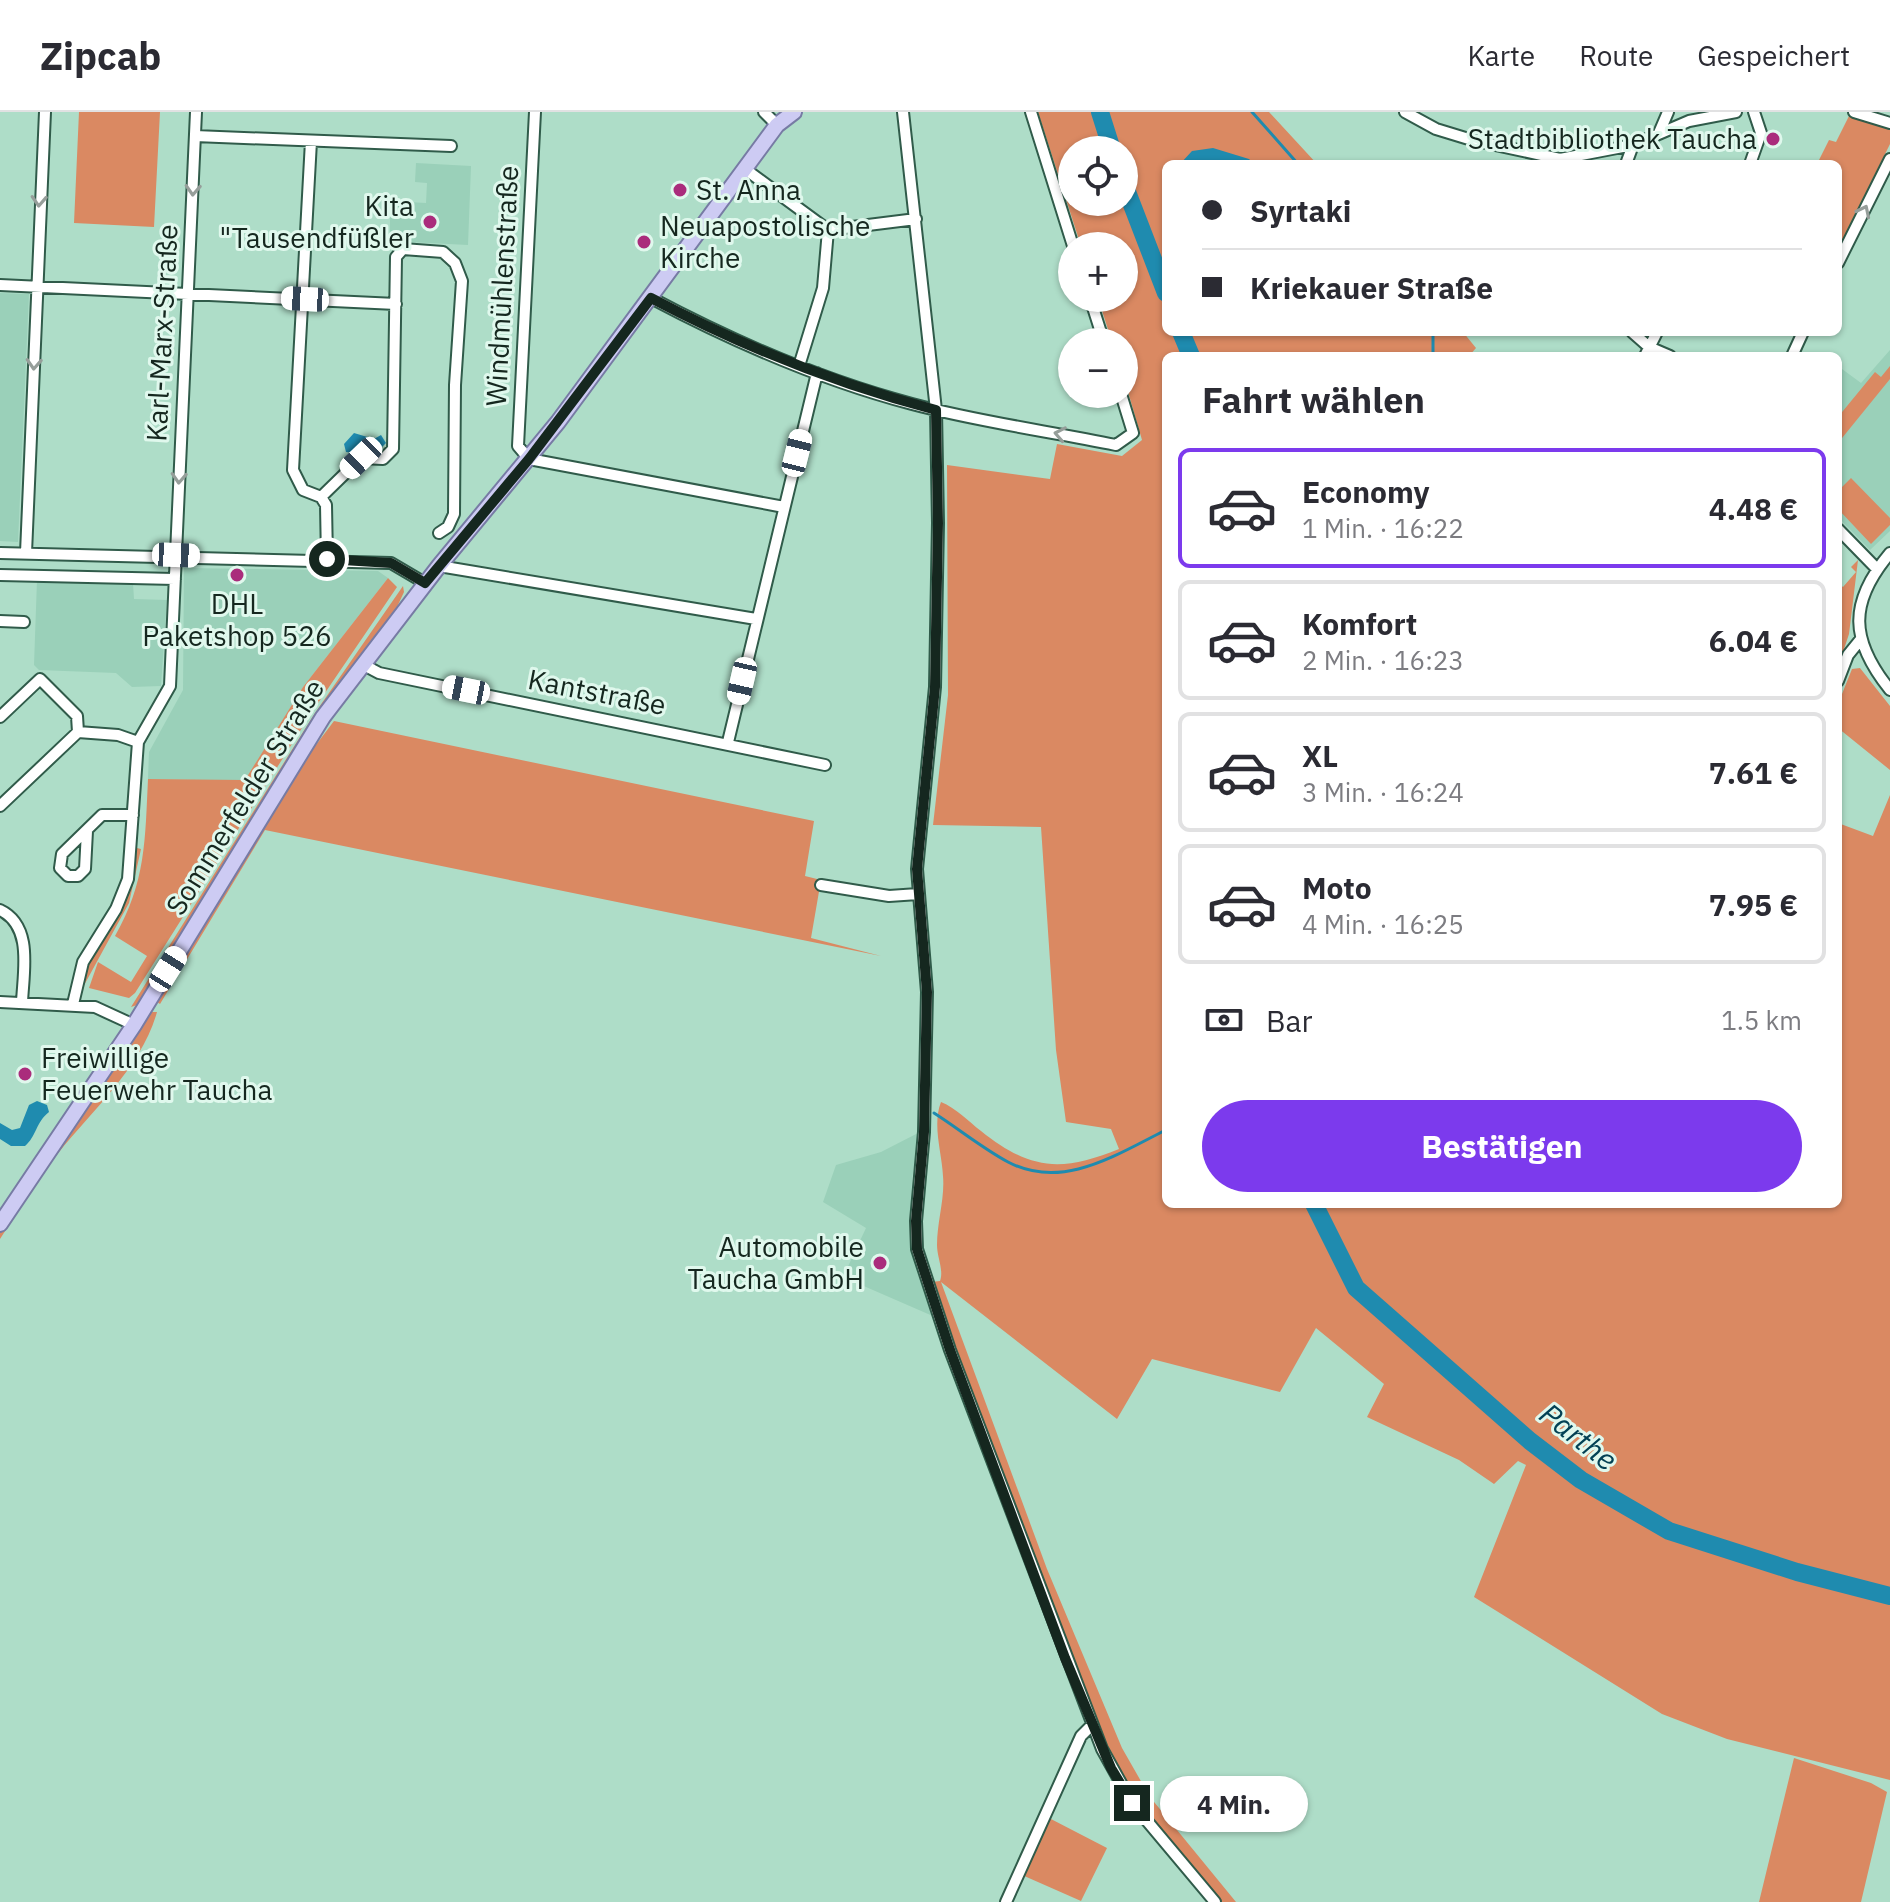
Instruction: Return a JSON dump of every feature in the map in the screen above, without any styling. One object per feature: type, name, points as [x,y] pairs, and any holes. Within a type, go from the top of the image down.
[{"type":"main road","name":"Sommerfelder Straße","points":[[0,1224],[134,1025],[323,717],[425,583],[529,459],[777,125],[794,112]]},
{"type":"street","points":[[26,553],[45,112]]},
{"type":"street","name":"Karl-Marx-Straße","points":[[138,742],[170,686],[196,112]]},
{"type":"street","name":"Windmühlenstraße","points":[[529,459],[518,446],[535,112]]},
{"type":"street","points":[[764,112],[777,125]]},
{"type":"street","points":[[903,112],[936,410],[935,672],[920,824],[918,894],[927,992],[924,1132],[916,1221],[917,1249],[950,1350],[1092,1725],[1126,1795],[1209,1899]]},
{"type":"street","points":[[1031,112],[1069,232]]},
{"type":"street","points":[[1405,112],[1436,129],[1555,160]]},
{"type":"street","points":[[1659,133],[1668,112]]},
{"type":"street","points":[[1679,112],[1689,121]]},
{"type":"street","points":[[1564,160],[1633,145],[1689,121],[1736,112]]},
{"type":"street","points":[[1751,160],[1761,133],[1754,112]]},
{"type":"street","points":[[1854,112],[1890,123]]},
{"type":"street","points":[[195,136],[451,146]]},
{"type":"street","points":[[311,141],[305,299],[293,470],[303,490],[321,497],[327,508],[327,559]]},
{"type":"street","points":[[1627,160],[1633,145]]},
{"type":"street","points":[[1842,255],[1890,159]]},
{"type":"street","points":[[745,169],[828,230],[916,219]]},
{"type":"street","points":[[799,366],[823,288],[828,230]]},
{"type":"street","points":[[321,497],[361,458],[383,459],[394,447],[396,259],[401,250],[438,250],[455,263],[463,288],[455,385],[454,511],[449,524],[439,533]]},
{"type":"street","points":[[0,285],[396,304]]},
{"type":"street","points":[[651,298],[726,338],[817,373],[936,410],[1116,445],[1133,433],[1125,408]]},
{"type":"street","points":[[728,742],[817,373]]},
{"type":"street","points":[[529,459],[784,507]]},
{"type":"street","points":[[1842,533],[1877,569]]},
{"type":"street","points":[[0,553],[176,555],[391,563],[425,583]]},
{"type":"street","points":[[1890,553],[1877,569],[1860,602],[1861,639],[1876,673],[1890,690]]},
{"type":"street","points":[[439,566],[756,619]]},
{"type":"street","points":[[0,575],[175,579]]},
{"type":"street","points":[[0,621],[24,622]]},
{"type":"street","points":[[1842,671],[1848,655],[1861,639]]},
{"type":"street","name":"Kantstraße","points":[[362,664],[379,673],[728,742],[825,765]]},
{"type":"street","points":[[0,717],[40,679],[77,716],[78,732]]},
{"type":"street","points":[[0,806],[78,732],[118,735],[138,742],[128,879],[116,909],[83,962],[73,1004]]},
{"type":"street","points":[[87,831],[102,815],[133,815]]},
{"type":"street","points":[[821,885],[889,896],[918,894]]},
{"type":"street","points":[[0,910],[11,917],[23,935],[22,1003]]},
{"type":"street","points":[[1,1005],[73,1004],[104,1010],[134,1025]]},
{"type":"street","points":[[1006,1902],[1081,1736],[1092,1725]]},
{"type":"shaded area","points":[[79,112],[160,112],[154,227],[74,223]]},
{"type":"shaded area","points":[[1038,112],[1269,112],[1313,160],[1162,160],[1162,336],[1466,336],[1476,348],[1472,352],[1162,352],[1162,1208],[1842,1208],[1842,824],[1873,836],[1890,795],[1890,1780],[1727,1739],[1662,1714],[1474,1597],[1526,1465],[1518,1461],[1494,1484],[1459,1460],[1367,1417],[1384,1384],[1316,1328],[1280,1392],[1152,1359],[1117,1419],[941,1282],[1047,1569],[1122,1748],[1150,1797],[1236,1902],[1220,1902],[1140,1806],[1108,1756],[931,1282],[940,1281],[941,1277],[937,1245],[943,1184],[937,1129],[941,1102],[1016,1154],[1047,1164],[1080,1162],[1119,1149],[1111,1129],[1066,1122],[1056,1050],[1041,827],[933,825],[948,695],[947,465],[1050,479],[1057,444],[1122,456],[1142,440],[1133,408],[1138,408],[1138,328],[1108,328],[1102,312],[1138,312],[1138,232],[1077,232],[1071,216],[1138,216],[1138,136],[1058,136],[1058,174]]},
{"type":"shaded area","points":[[1849,116],[1890,128],[1890,144],[1842,241],[1842,160],[1819,160],[1829,140],[1836,142]]},
{"type":"shaded area","name":"Kita \"Tausendfüßler","points":[[416,163],[471,166],[468,245],[390,241],[390,201],[426,203],[427,183],[415,182]]},
{"type":"shaded area","points":[[0,293],[29,294],[18,542],[0,541]]},
{"type":"shaded area","points":[[1890,350],[1890,531],[1870,550],[1842,521],[1842,369],[1861,383]]},
{"type":"shaded area","points":[[1890,366],[1890,379],[1842,438],[1842,412],[1875,372],[1881,377]]},
{"type":"shaded area","points":[[1851,478],[1890,518],[1890,525],[1871,544],[1842,513],[1842,487]]},
{"type":"shaded area","points":[[1858,560],[1849,634],[1842,655],[1842,586],[1856,572],[1851,567]]},
{"type":"shaded area","points":[[184,568],[378,571],[388,578],[303,687],[245,781],[148,779],[149,752],[183,690]]},
{"type":"shaded area","points":[[388,578],[397,587],[312,712],[135,993],[129,998],[89,988],[98,962],[131,982],[147,956],[115,936],[133,897],[142,860],[148,779],[245,780],[303,687]]},
{"type":"shaded area","points":[[37,580],[133,583],[134,599],[167,600],[161,686],[132,687],[116,673],[39,670],[34,665]]},
{"type":"shaded area","points":[[403,586],[404,592],[397,607],[319,716],[140,1004],[131,1007],[315,713]]},
{"type":"shaded area","points":[[1860,668],[1890,706],[1890,770],[1842,731],[1842,694],[1852,669]]},
{"type":"shaded area","points":[[334,721],[814,821],[805,876],[821,880],[811,938],[881,956],[265,830],[160,1004],[157,1002],[173,970],[294,774]]},
{"type":"shaded area","points":[[137,848],[141,849],[129,903],[82,989],[90,959],[126,898]]},
{"type":"shaded area","points":[[151,1012],[157,1012],[140,1051],[51,1162],[0,1239],[0,1233]]},
{"type":"shaded area","points":[[920,1132],[912,1179],[910,1232],[918,1270],[935,1317],[843,1277],[866,1228],[823,1202],[836,1165],[881,1152]]},
{"type":"shaded area","points":[[1794,1758],[1871,1783],[1887,1792],[1861,1902],[1759,1902]]},
{"type":"shaded area","points":[[1049,1818],[1107,1848],[1081,1901],[1022,1875]]},
{"type":"water","points":[[1213,148],[1250,160],[1184,160],[1192,151]]},
{"type":"water","points":[[354,433],[374,439],[381,435],[386,443],[374,455],[346,452],[344,444]]},
{"type":"water","points":[[37,1101],[47,1105],[49,1112],[29,1142],[25,1146],[11,1146],[0,1139],[0,1123],[12,1130],[20,1128],[29,1105]]},
{"type":"waterway","name":"Parthe","points":[[1100,112],[1108,136]]},
{"type":"waterway","points":[[1252,112],[1294,160]]},
{"type":"waterway","name":"Parthe","points":[[1136,216],[1162,283]]},
{"type":"waterway","name":"Parthe","points":[[1183,336],[1189,352]]},
{"type":"waterway","points":[[1433,336],[1433,352]]},
{"type":"waterway","points":[[934,1113],[1008,1162],[1049,1173],[1089,1166],[1162,1132]]},
{"type":"waterway","name":"Parthe","points":[[1316,1208],[1356,1288],[1530,1441],[1581,1480],[1669,1531],[1797,1572],[1890,1596]]},
{"type":"place","name":"Stadtbibliothek Taucha","points":[[1773,139]]},
{"type":"place","name":"St. Anna","points":[[680,190]]},
{"type":"place","name":"Kita \"Tausendfüßler","points":[[430,222]]},
{"type":"place","name":"Neuapostolische Kirche","points":[[644,242]]},
{"type":"place","name":"DHL Paketshop 526","points":[[237,575]]},
{"type":"place","name":"Freiwillige Feuerwehr Taucha","points":[[25,1074]]},
{"type":"place","name":"Automobile Taucha GmbH","points":[[880,1263]]},
{"type":"route","points":[[327,559],[391,563],[425,583],[529,459],[651,298],[726,338],[817,373],[936,410],[938,596],[935,687],[917,869],[927,992],[924,1132],[918,1173],[917,1249],[950,1350],[1065,1658],[1102,1749],[1132,1803]]}]
